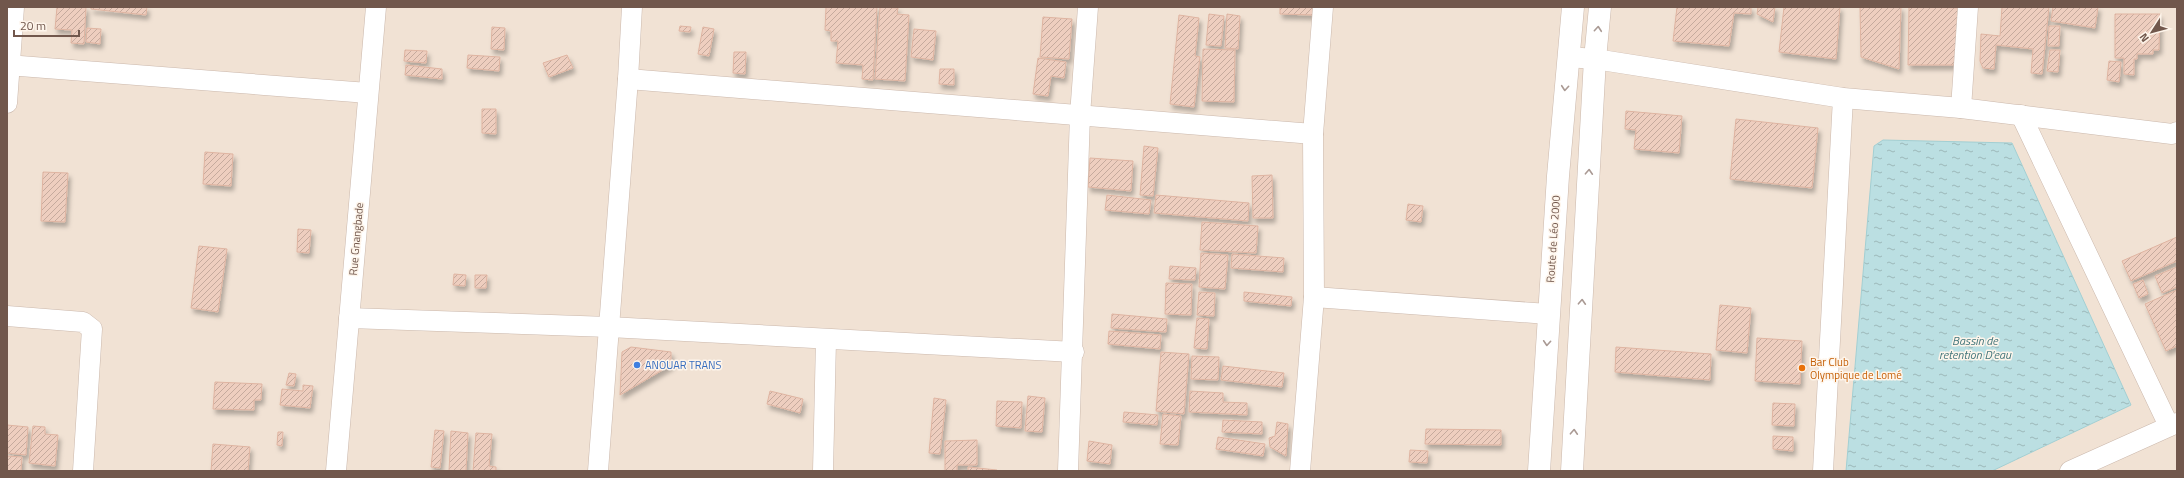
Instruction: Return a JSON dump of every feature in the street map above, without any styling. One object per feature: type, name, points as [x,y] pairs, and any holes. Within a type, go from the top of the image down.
[{"type":"street","points":[[7,103],[14,7]]},
{"type":"street","name":"Rue Gnangbade","points":[[336,471],[376,7]]},
{"type":"street","points":[[598,471],[628,79],[632,7]]},
{"type":"street","points":[[1068,471],[1074,352],[1080,115],[1088,7]]},
{"type":"street","points":[[1300,471],[1314,298],[1313,134],[1323,7]]},
{"type":"street","name":"Route de Léo 2000","points":[[1538,471],[1548,314],[1573,7]]},
{"type":"street","points":[[1572,471],[1595,59],[1600,7]]},
{"type":"street","points":[[1961,108],[1968,7]]},
{"type":"street","points":[[1568,57],[1595,59],[1843,98],[1961,108],[2172,134],[2177,132]]},
{"type":"street","points":[[9,65],[368,93]]},
{"type":"street","points":[[628,79],[1313,134]]},
{"type":"street","points":[[1823,471],[1843,98]]},
{"type":"street","points":[[2021,115],[2173,424],[2070,471]]},
{"type":"street","points":[[1314,298],[1548,314]]},
{"type":"street","points":[[7,316],[83,322],[92,329],[83,471]]},
{"type":"street","points":[[349,318],[609,327],[826,340],[1074,352]]},
{"type":"street","points":[[823,471],[826,340]]},
{"type":"shaded area","points":[[7,7],[2177,7],[2177,471],[7,471]]},
{"type":"water","name":"Bassin de retention D'eau","points":[[1883,140],[2012,143],[2131,405],[1992,471],[1846,471],[1874,146]]},
{"type":"building","points":[[57,7],[86,7],[84,44],[71,43],[72,30],[55,29]]},
{"type":"building","points":[[91,7],[147,7],[146,15],[91,9]]},
{"type":"building","points":[[826,7],[877,7],[873,80],[862,79],[863,65],[836,63],[838,41],[831,41],[831,31],[825,30]]},
{"type":"building","points":[[880,7],[898,8],[897,14],[909,15],[905,81],[875,79]]},
{"type":"building","points":[[1280,7],[1313,7],[1313,15],[1280,14]]},
{"type":"building","points":[[1677,7],[1751,7],[1751,14],[1734,13],[1729,46],[1673,41]]},
{"type":"building","points":[[1758,7],[1775,7],[1773,22],[1757,14]]},
{"type":"building","points":[[1784,7],[1840,7],[1836,59],[1779,52]]},
{"type":"building","points":[[1860,7],[1901,7],[1899,69],[1861,57]]},
{"type":"building","points":[[1909,7],[1968,8],[1959,65],[1908,65]]},
{"type":"building","points":[[2002,7],[2049,7],[2042,74],[2031,73],[2033,49],[1996,45],[1994,69],[1983,68],[1980,61],[1981,34],[2000,36]]},
{"type":"building","points":[[2053,7],[2098,7],[2095,28],[2051,21]]},
{"type":"building","points":[[1209,14],[1224,16],[1221,46],[1206,45]]},
{"type":"building","points":[[1227,14],[1240,16],[1238,49],[1225,48]]},
{"type":"building","points":[[2115,14],[2160,14],[2159,50],[2153,50],[2153,54],[2137,54],[2137,59],[2134,59],[2134,75],[2124,74],[2124,58],[2115,58]]},
{"type":"building","points":[[1179,15],[1199,18],[1195,56],[1200,57],[1194,107],[1170,104]]},
{"type":"building","points":[[1043,17],[1072,19],[1069,59],[1040,57]]},
{"type":"building","points":[[680,26],[691,27],[690,32],[679,31]]},
{"type":"building","points":[[2049,26],[2060,26],[2059,46],[2048,46]]},
{"type":"building","points":[[492,27],[505,28],[504,50],[491,49]]},
{"type":"building","points":[[703,27],[714,29],[709,56],[698,54]]},
{"type":"building","points":[[87,28],[101,29],[100,44],[86,42]]},
{"type":"building","points":[[914,29],[936,31],[933,60],[911,57]]},
{"type":"building","points":[[1203,49],[1235,50],[1234,102],[1202,101]]},
{"type":"building","points":[[405,50],[427,51],[426,63],[404,61]]},
{"type":"building","points":[[2050,50],[2060,50],[2058,72],[2047,71]]},
{"type":"building","points":[[734,52],[746,52],[745,74],[733,73]]},
{"type":"building","points":[[468,55],[500,57],[499,71],[467,68]]},
{"type":"building","points":[[567,55],[573,68],[549,77],[543,63]]},
{"type":"building","points":[[1038,58],[1066,62],[1064,78],[1051,76],[1048,96],[1033,94]]},
{"type":"building","points":[[2109,61],[2121,62],[2119,82],[2107,80]]},
{"type":"building","points":[[406,65],[442,69],[442,79],[405,75]]},
{"type":"building","points":[[940,69],[954,69],[954,85],[939,84]]},
{"type":"building","points":[[482,109],[496,109],[496,134],[482,133]]},
{"type":"building","points":[[1626,111],[1682,116],[1679,153],[1634,149],[1636,130],[1625,129]]},
{"type":"building","points":[[1736,119],[1818,128],[1812,188],[1730,179]]},
{"type":"building","points":[[1144,146],[1158,148],[1153,196],[1140,195]]},
{"type":"building","points":[[205,152],[233,154],[231,186],[203,184]]},
{"type":"building","points":[[1090,158],[1133,161],[1131,191],[1088,187]]},
{"type":"building","points":[[43,172],[68,173],[65,222],[41,221]]},
{"type":"building","points":[[1272,175],[1273,218],[1253,218],[1252,176]]},
{"type":"building","points":[[1107,195],[1151,200],[1149,214],[1105,210]]},
{"type":"building","points":[[1156,195],[1249,203],[1248,221],[1154,213]]},
{"type":"building","points":[[1408,204],[1423,206],[1421,222],[1406,220]]},
{"type":"building","points":[[1202,222],[1258,226],[1256,253],[1200,250]]},
{"type":"building","points":[[298,229],[311,230],[309,253],[297,252]]},
{"type":"building","points":[[2177,237],[2177,261],[2131,281],[2122,261]]},
{"type":"building","points":[[199,246],[227,249],[218,312],[191,308]]},
{"type":"building","points":[[1201,253],[1228,255],[1225,289],[1199,287]]},
{"type":"building","points":[[1232,254],[1284,258],[1283,272],[1231,268]]},
{"type":"building","points":[[1170,266],[1196,268],[1195,280],[1169,279]]},
{"type":"building","points":[[2177,267],[2177,287],[2162,293],[2155,276]]},
{"type":"building","points":[[454,274],[466,275],[465,286],[453,285]]},
{"type":"building","points":[[475,275],[487,275],[486,288],[475,288]]},
{"type":"building","points":[[2143,280],[2148,294],[2139,298],[2133,284]]},
{"type":"building","points":[[1166,283],[1192,284],[1191,315],[1165,314]]},
{"type":"building","points":[[2177,290],[2177,346],[2166,351],[2145,304]]},
{"type":"building","points":[[1199,292],[1215,293],[1214,316],[1197,315]]},
{"type":"building","points":[[1244,292],[1292,297],[1291,306],[1244,301]]},
{"type":"building","points":[[1720,305],[1751,308],[1747,353],[1716,350]]},
{"type":"building","points":[[1112,314],[1167,319],[1166,332],[1111,328]]},
{"type":"building","points":[[1197,318],[1209,319],[1207,349],[1194,348]]},
{"type":"building","points":[[1109,331],[1161,335],[1160,349],[1108,344]]},
{"type":"building","points":[[1757,338],[1802,341],[1800,384],[1755,381]]},
{"type":"building","points":[[631,347],[671,352],[671,365],[620,395],[622,352]]},
{"type":"building","points":[[1616,347],[1711,354],[1710,380],[1615,372]]},
{"type":"building","points":[[1161,352],[1189,354],[1184,414],[1156,411]]},
{"type":"building","points":[[1192,356],[1219,357],[1218,380],[1191,379]]},
{"type":"building","points":[[1223,366],[1284,373],[1282,387],[1221,380]]},
{"type":"building","points":[[289,373],[296,374],[294,386],[286,385]]},
{"type":"building","points":[[215,382],[262,384],[261,400],[254,400],[254,410],[213,409]]},
{"type":"building","points":[[303,385],[313,386],[310,408],[280,405],[282,389],[303,391]]},
{"type":"building","points":[[770,391],[803,399],[800,413],[767,404]]},
{"type":"building","points":[[1190,391],[1223,393],[1223,402],[1247,403],[1247,415],[1189,412]]},
{"type":"building","points":[[1028,396],[1045,398],[1042,432],[1025,431]]},
{"type":"building","points":[[934,398],[946,400],[940,454],[929,453]]},
{"type":"building","points":[[997,401],[1022,402],[1021,428],[996,426]]},
{"type":"building","points":[[1773,403],[1795,404],[1794,426],[1772,425]]},
{"type":"building","points":[[1124,412],[1158,415],[1157,425],[1123,422]]},
{"type":"building","points":[[1163,414],[1181,416],[1178,445],[1160,444]]},
{"type":"building","points":[[1223,420],[1262,422],[1262,434],[1222,432]]},
{"type":"building","points":[[1277,422],[1288,424],[1286,456],[1270,447],[1269,438],[1275,436]]},
{"type":"building","points":[[7,425],[28,427],[26,455],[7,453]]},
{"type":"building","points":[[33,426],[45,427],[45,434],[58,435],[55,466],[29,463]]},
{"type":"building","points":[[1426,429],[1501,430],[1501,445],[1425,444]]},
{"type":"building","points":[[435,430],[444,431],[440,468],[431,467]]},
{"type":"building","points":[[451,431],[468,433],[466,471],[449,471]]},
{"type":"building","points":[[278,432],[283,432],[282,446],[277,445]]},
{"type":"building","points":[[476,433],[492,434],[489,466],[496,467],[496,471],[473,471]]},
{"type":"building","points":[[1773,436],[1793,437],[1793,451],[1773,449]]},
{"type":"building","points":[[1218,437],[1265,444],[1263,456],[1216,449]]},
{"type":"building","points":[[977,440],[977,465],[957,465],[957,471],[945,471],[945,441]]},
{"type":"building","points":[[1089,441],[1112,445],[1110,464],[1087,461]]},
{"type":"building","points":[[213,444],[250,447],[248,471],[211,471]]},
{"type":"building","points":[[1410,450],[1428,451],[1427,463],[1409,462]]},
{"type":"building","points":[[7,456],[22,457],[21,471],[7,471]]},
{"type":"building","points":[[968,467],[997,470],[997,471],[968,471]]},
{"type":"place","name":"ANOUAR TRANS","points":[[637,365]]},
{"type":"place","name":"Bar Club Olympique de Lomé","points":[[1802,368]]}]
